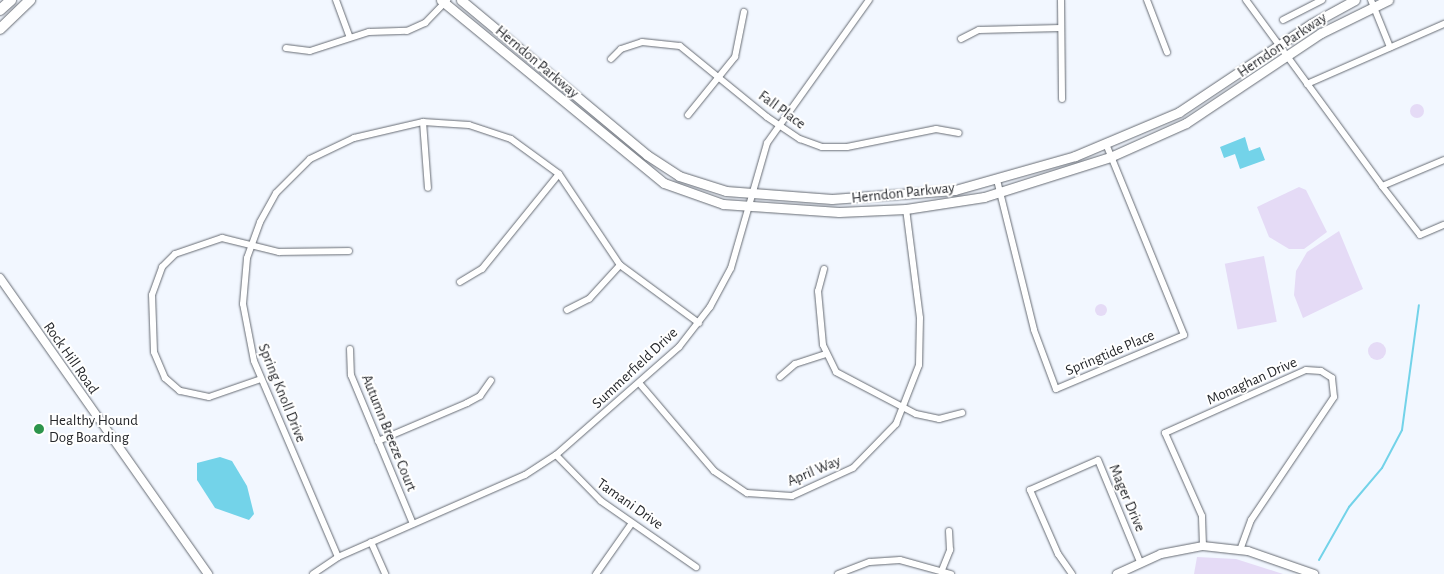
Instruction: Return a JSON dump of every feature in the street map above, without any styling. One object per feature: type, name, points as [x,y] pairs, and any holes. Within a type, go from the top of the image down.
[{"type":"main road","points":[[0,10],[11,0]]},
{"type":"main road","points":[[0,29],[30,0]]},
{"type":"main road","name":"Herndon Parkway","points":[[461,0],[658,164],[705,186],[752,194],[868,199],[997,180],[1106,144],[1200,100],[1278,45],[1355,0]]},
{"type":"main road","name":"Herndon Parkway","points":[[444,1],[653,176],[697,197],[750,207],[839,212],[906,209],[1000,193],[1110,157],[1186,123],[1286,56],[1372,3],[1388,0]]},
{"type":"street","points":[[336,0],[350,38]]},
{"type":"street","name":"Summerfield Drive","points":[[313,574],[338,557],[505,485],[556,455],[640,384],[699,323],[731,268],[750,207],[761,154],[779,125],[868,0]]},
{"type":"street","points":[[1061,0],[1062,99]]},
{"type":"street","points":[[1147,0],[1167,52]]},
{"type":"street","points":[[1246,0],[1420,235],[1444,225]]},
{"type":"street","points":[[1283,20],[1322,0]]},
{"type":"street","points":[[286,48],[310,51],[350,38],[417,28],[444,1]]},
{"type":"street","points":[[1372,3],[1390,48]]},
{"type":"street","points":[[688,115],[721,78],[740,45],[744,12]]},
{"type":"street","points":[[1307,84],[1444,24]]},
{"type":"street","points":[[961,38],[979,30],[1062,28]]},
{"type":"street","name":"Fall Place","points":[[612,59],[628,45],[659,41],[688,50],[779,125],[810,144],[834,148],[936,129],[959,133]]},
{"type":"street","points":[[424,122],[428,188]]},
{"type":"street","name":"Spring Knoll Drive","points":[[338,557],[261,379],[244,323],[243,289],[250,246],[276,193],[310,159],[354,138],[424,122],[451,122],[497,133],[540,157],[559,174],[620,265],[699,323]]},
{"type":"street","name":"Springtide Place","points":[[997,180],[1034,330],[1056,389],[1184,335],[1106,144]]},
{"type":"street","points":[[1382,186],[1444,160]]},
{"type":"street","points":[[460,282],[482,269],[559,174]]},
{"type":"street","name":"April Way","points":[[640,384],[723,479],[740,490],[770,497],[806,492],[853,468],[885,439],[905,409],[916,378],[921,338],[906,209]]},
{"type":"street","points":[[261,379],[218,396],[190,395],[165,378],[154,352],[152,295],[162,266],[175,254],[212,239],[292,253],[349,251]]},
{"type":"street","points":[[567,310],[589,299],[620,265]]},
{"type":"street","points":[[824,269],[818,291],[825,354],[840,376],[905,409],[939,419],[962,413]]},
{"type":"street","name":"Rock Hill Road","points":[[0,278],[208,574]]},
{"type":"street","name":"Autumn Breeze Court","points":[[350,349],[351,375],[413,524]]},
{"type":"street","points":[[780,377],[795,364],[825,354]]},
{"type":"street","name":"Monaghan Drive","points":[[1203,546],[1202,516],[1165,433],[1306,370],[1321,371],[1332,378],[1334,397],[1251,520],[1240,550]]},
{"type":"street","points":[[378,440],[467,403],[480,396],[491,380]]},
{"type":"street","name":"Tamani Drive","points":[[556,455],[584,487],[696,567]]},
{"type":"street","name":"Mager Drive","points":[[1072,574],[1058,554],[1030,490],[1098,460],[1140,562]]},
{"type":"street","points":[[596,574],[632,523]]},
{"type":"street","points":[[942,570],[950,550],[949,531]]},
{"type":"street","points":[[371,542],[385,574]]},
{"type":"street","points":[[1117,574],[1140,562],[1203,546],[1240,550],[1314,574]]},
{"type":"street","points":[[838,574],[885,560],[942,570],[951,574]]},
{"type":"shaded area","points":[[1417,104],[1422,106],[1424,111],[1422,116],[1417,118],[1412,116],[1410,111],[1412,106]]},
{"type":"shaded area","points":[[1299,187],[1306,190],[1327,232],[1304,249],[1289,249],[1269,237],[1257,207]]},
{"type":"shaded area","points":[[1339,231],[1363,289],[1303,318],[1294,295],[1296,271],[1307,252]]},
{"type":"shaded area","points":[[1264,256],[1277,322],[1238,329],[1225,264]]},
{"type":"shaded area","points":[[1099,304],[1103,304],[1107,310],[1103,316],[1099,316],[1095,312],[1095,308]]},
{"type":"shaded area","points":[[1377,342],[1383,345],[1386,351],[1383,357],[1377,360],[1371,357],[1368,351],[1371,345]]},
{"type":"shaded area","points":[[1197,557],[1236,559],[1283,574],[1194,574]]},
{"type":"water","points":[[1245,137],[1249,151],[1260,147],[1265,160],[1240,169],[1235,154],[1224,158],[1220,147]]},
{"type":"water","points":[[220,457],[232,461],[247,486],[254,514],[249,520],[215,508],[197,480],[197,463]]},
{"type":"waterway","points":[[1319,560],[1349,507],[1382,468],[1402,430],[1419,305]]},
{"type":"place","name":"Healthy Hound Dog Boarding","points":[[39,429]]}]
